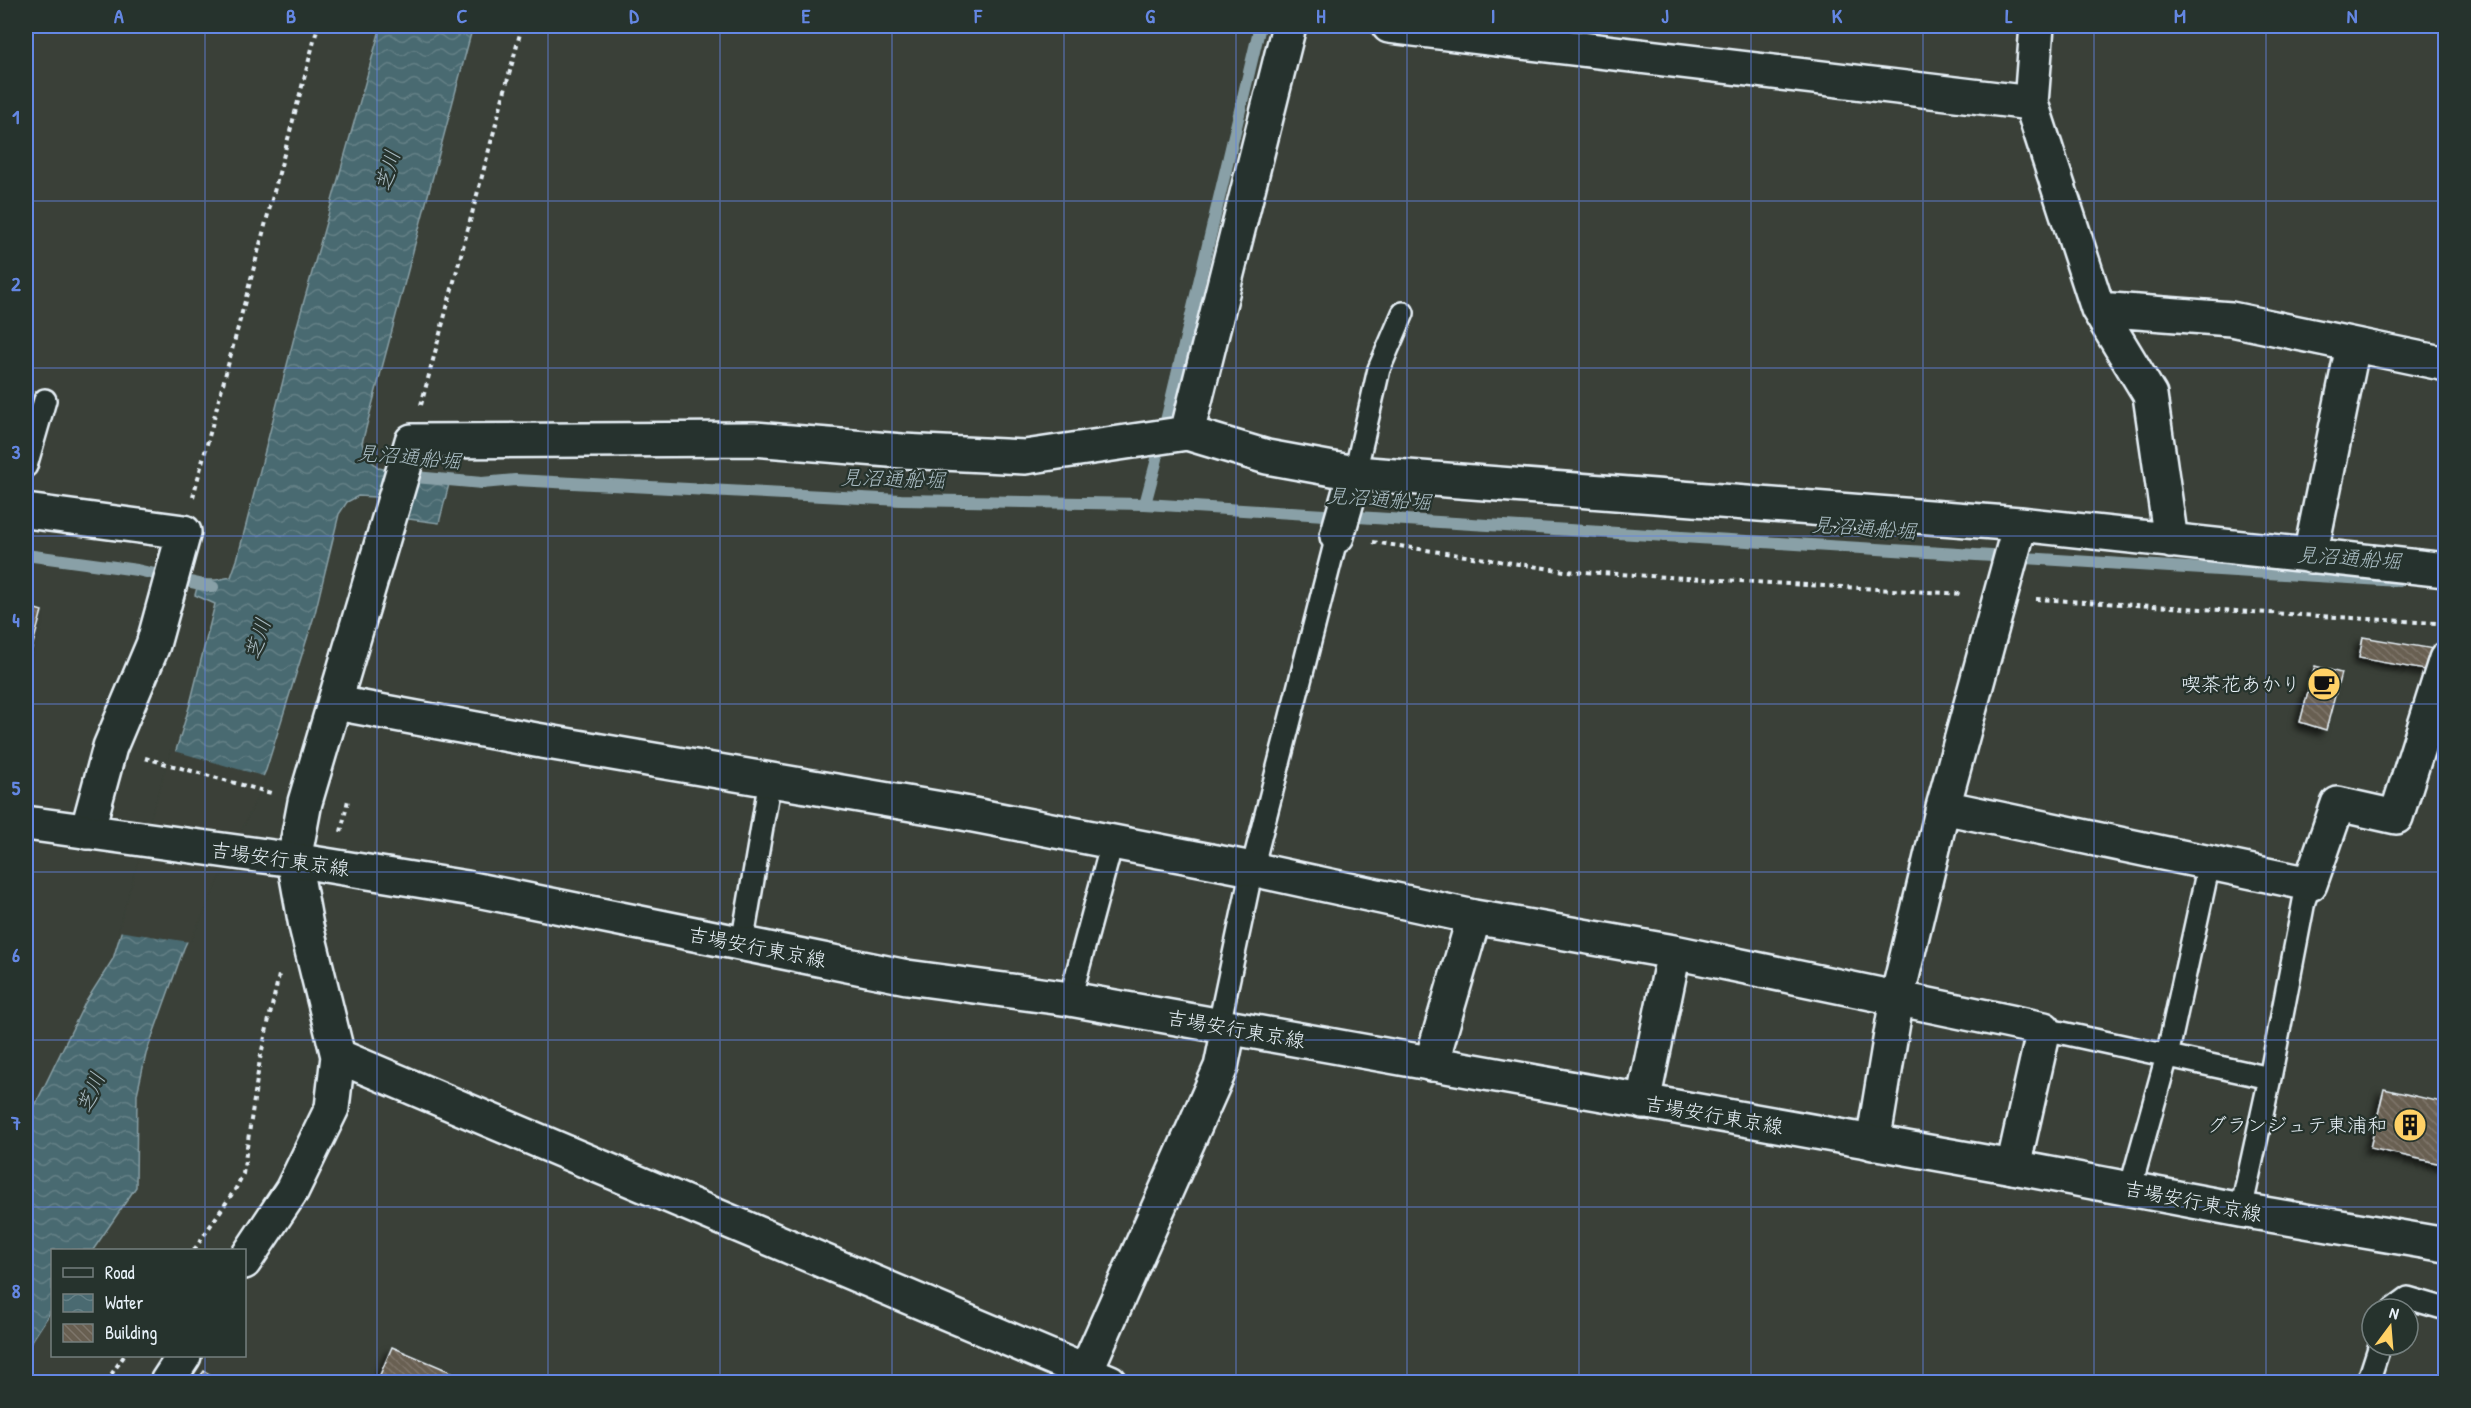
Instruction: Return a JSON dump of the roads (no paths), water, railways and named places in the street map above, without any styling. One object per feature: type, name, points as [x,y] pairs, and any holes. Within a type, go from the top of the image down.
[{"type":"street","points":[[1187,433],[1289,26]]},
{"type":"street","points":[[1389,26],[2031,104]]},
{"type":"street","points":[[2037,26],[2031,104],[2097,309],[2150,395],[2171,541]]},
{"type":"street","points":[[2097,309],[2231,319],[2445,364]]},
{"type":"street","points":[[2310,556],[2353,346]]},
{"type":"street","points":[[246,1259],[292,1190],[332,1108],[338,1056],[289,859],[410,450],[754,439],[902,451],[1025,457],[1187,433],[1268,457],[1355,473],[2020,524],[2445,570]]},
{"type":"street","points":[[1338,536],[1355,473]]},
{"type":"street","points":[[26,511],[184,532],[153,645],[110,747],[99,833]]},
{"type":"street","points":[[1873,1143],[1897,998],[1943,807],[2020,524]]},
{"type":"street","points":[[1943,807],[2310,884],[2338,804],[2396,817],[2445,659]]},
{"type":"street","points":[[336,703],[536,740],[953,811],[1252,869],[1474,917],[1674,952],[2044,1029],[2013,1167]]},
{"type":"street","name":"吉場安行東京線","points":[[26,823],[289,859],[467,888],[907,977],[1070,999],[2445,1245]]},
{"type":"street","points":[[1431,1064],[1474,917]]},
{"type":"street","points":[[1643,1102],[1674,952]]},
{"type":"street","points":[[338,1056],[1092,1379],[1221,1067],[1224,1026]]},
{"type":"street","points":[[166,1383],[183,1357]]},
{"type":"lane","points":[[1355,473],[1379,369],[1403,313]]},
{"type":"lane","points":[[26,466],[45,400]]},
{"type":"lane","points":[[1224,1026],[1252,869],[1338,536]]},
{"type":"lane","points":[[742,944],[770,780]]},
{"type":"lane","points":[[1070,999],[1112,843]]},
{"type":"lane","points":[[2130,1189],[2167,1056],[2209,864]]},
{"type":"lane","points":[[2241,1210],[2270,1078],[2304,901],[2310,884]]},
{"type":"lane","points":[[2044,1029],[2270,1078]]},
{"type":"lane","points":[[2420,1302],[2445,1309]]},
{"type":"lane","points":[[2368,1383],[2376,1357]]},
{"type":"water","name":"芝川","points":[[381,26],[473,26],[362,443],[366,456],[379,468],[449,484],[439,523],[409,519],[385,500],[375,497],[358,496],[347,502],[339,514],[315,613],[266,770],[184,948],[146,1054],[137,1094],[136,1187],[94,1249],[51,1249],[51,1312],[26,1350],[26,1124],[85,1003],[113,959],[190,704],[215,604],[195,595],[199,580],[231,577],[297,326]]},
{"type":"waterway","points":[[1166,421],[1260,26]]},
{"type":"waterway","points":[[1145,504],[1157,459]]},
{"type":"waterway","name":"見沼通船堀","points":[[404,476],[482,483],[515,480],[901,500],[1145,504],[2399,581]]},
{"type":"waterway","name":"見沼通船堀","points":[[26,555],[137,570],[213,587]]},
{"type":"place","name":"喫茶花あかり","points":[[2324,684]]},
{"type":"place","name":"グランジュテ東浦和","points":[[2410,1125]]}]
